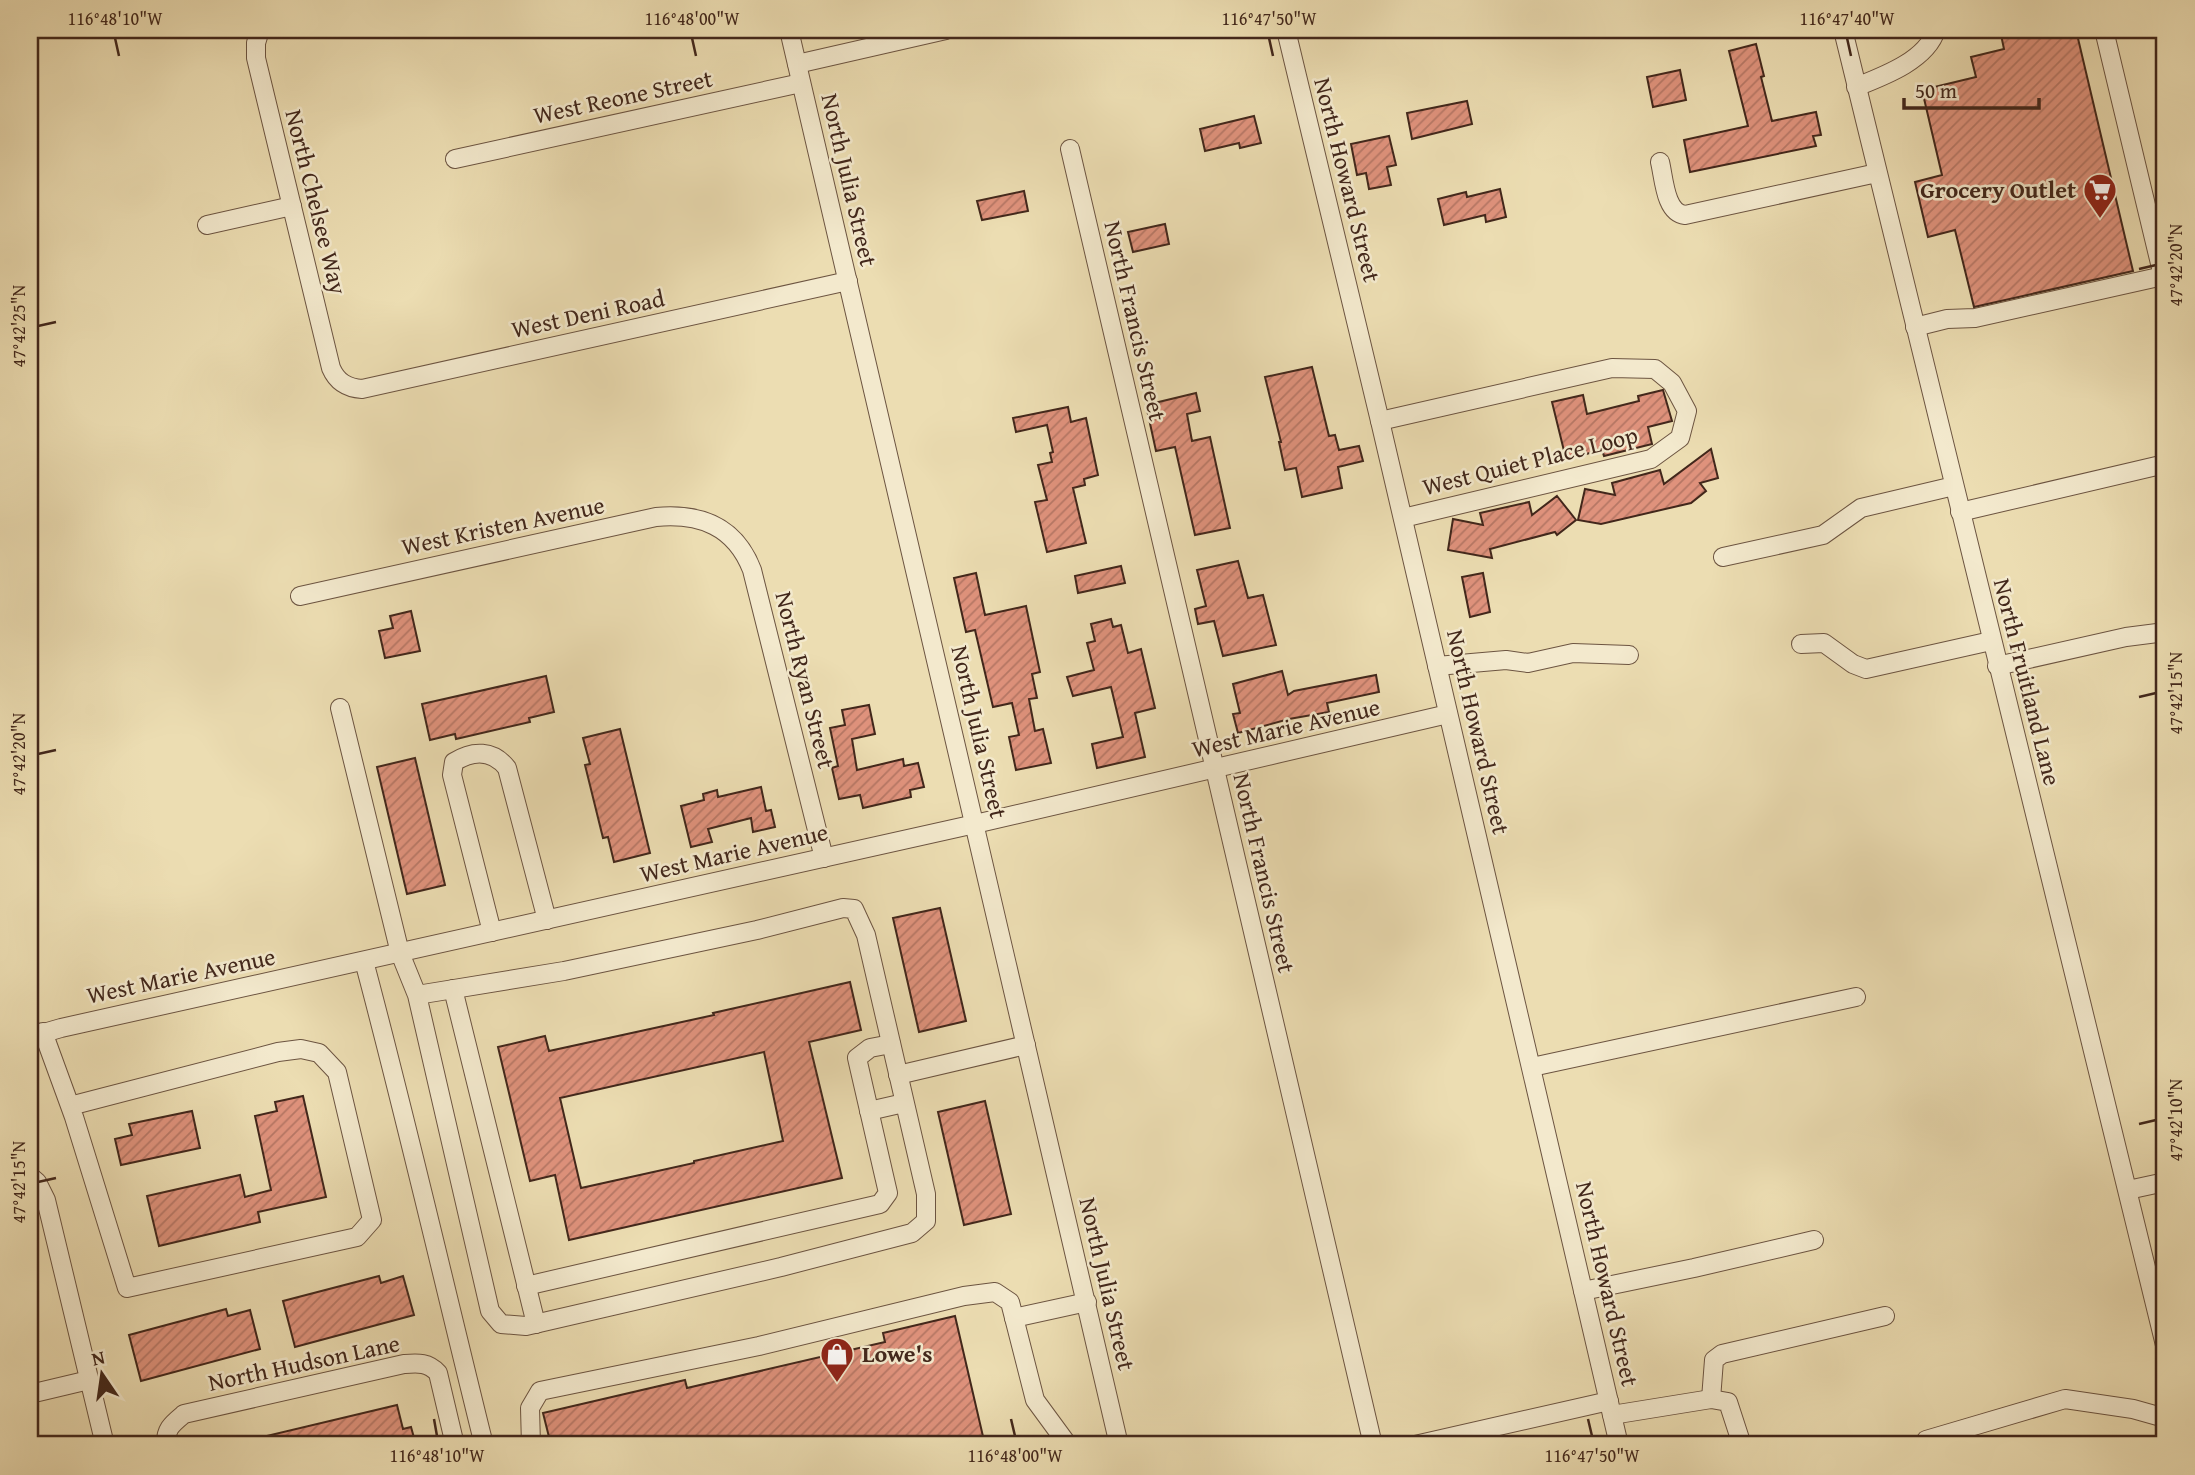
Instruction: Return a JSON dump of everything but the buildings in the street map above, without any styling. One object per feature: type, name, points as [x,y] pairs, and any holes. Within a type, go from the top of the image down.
[{"type":"street","name":"North Julia Street","points":[[789,30],[1119,1445]]},
{"type":"street","points":[[797,64],[946,30]]},
{"type":"street","name":"North Howard Street","points":[[1286,30],[1619,1445]]},
{"type":"street","name":"North Fruitland Lane","points":[[1843,30],[2165,1345]]},
{"type":"street","points":[[1856,87],[1875,80],[1915,56],[1928,46],[1936,30]]},
{"type":"street","points":[[1915,327],[1947,319],[1975,318],[2163,276],[2104,30]]},
{"type":"street","name":"North Chelsee Way","points":[[259,31],[256,58],[331,368],[340,382]]},
{"type":"street","name":"West Reone Street","points":[[455,159],[802,83]]},
{"type":"street","name":"North Francis Street","points":[[1070,149],[1373,1445]]},
{"type":"street","points":[[1660,162],[1670,203],[1675,211],[1685,215],[1877,173]]},
{"type":"street","points":[[207,225],[292,206]]},
{"type":"street","name":"West Deni Road","points":[[340,382],[362,389],[848,281]]},
{"type":"street","name":"West Quiet Place Loop","points":[[1380,421],[1612,368],[1655,369],[1672,383],[1687,411],[1680,438],[1651,459],[1403,518]]},
{"type":"street","points":[[1960,512],[2165,464]]},
{"type":"street","points":[[1723,557],[1824,535],[1861,508],[1954,486]]},
{"type":"street","name":"West Kristen Avenue","points":[[300,596],[656,517],[688,516],[717,527]]},
{"type":"street","name":"North Ryan Street","points":[[717,527],[740,547],[752,570],[824,858]]},
{"type":"street","points":[[1997,666],[2165,632]]},
{"type":"street","points":[[1801,644],[1824,643],[1853,664],[1866,669],[1991,641]]},
{"type":"street","points":[[1437,666],[1506,660],[1528,663],[1573,653],[1629,654]]},
{"type":"street","points":[[341,708],[400,953],[417,995],[490,1311],[501,1324],[536,1324],[781,1267],[912,1233],[926,1221],[926,1194],[866,935],[854,909],[843,908],[757,930],[564,971],[417,995]]},
{"type":"street","name":"West Marie Avenue","points":[[36,1035],[1215,770],[1448,714]]},
{"type":"street","points":[[492,932],[452,775],[454,762],[481,753],[495,756],[507,768],[547,920]]},
{"type":"street","points":[[364,961],[388,1048],[408,1141],[484,1445]]},
{"type":"street","points":[[453,989],[536,1324]]},
{"type":"street","points":[[1532,1067],[1856,997]]},
{"type":"street","points":[[36,1035],[70,1106],[127,1288],[357,1237],[372,1220],[337,1072],[320,1053],[301,1049],[278,1052],[70,1106]]},
{"type":"street","points":[[526,1286],[880,1204],[888,1193],[857,1058],[870,1048],[891,1044]]},
{"type":"street","points":[[898,1075],[1026,1045]]},
{"type":"street","points":[[869,1111],[904,1103]]},
{"type":"street","points":[[30,1176],[37,1182],[46,1200],[104,1445]]},
{"type":"street","points":[[2128,1190],[2165,1182]]},
{"type":"street","points":[[1583,1291],[1814,1240]]},
{"type":"street","points":[[531,1445],[530,1408],[540,1391],[759,1346],[964,1296],[995,1292],[1010,1303],[1035,1400],[1068,1445]]},
{"type":"street","points":[[1014,1318],[1087,1302]]},
{"type":"street","points":[[1711,1399],[1714,1360],[1722,1354],[1885,1316]]},
{"type":"street","name":"North Hudson Lane","points":[[166,1445],[165,1434],[184,1414],[404,1364],[420,1363],[431,1366],[438,1373],[455,1445]]},
{"type":"street","points":[[30,1394],[89,1380]]},
{"type":"street","points":[[1415,1445],[1610,1408],[1711,1399],[1728,1402],[1742,1445]]},
{"type":"street","points":[[1926,1440],[2065,1399],[2133,1409],[2165,1418]]},
{"type":"place","name":"Grocery Outlet","points":[[2100,220]]},
{"type":"place","name":"Lowe's","points":[[837,1384]]}]
